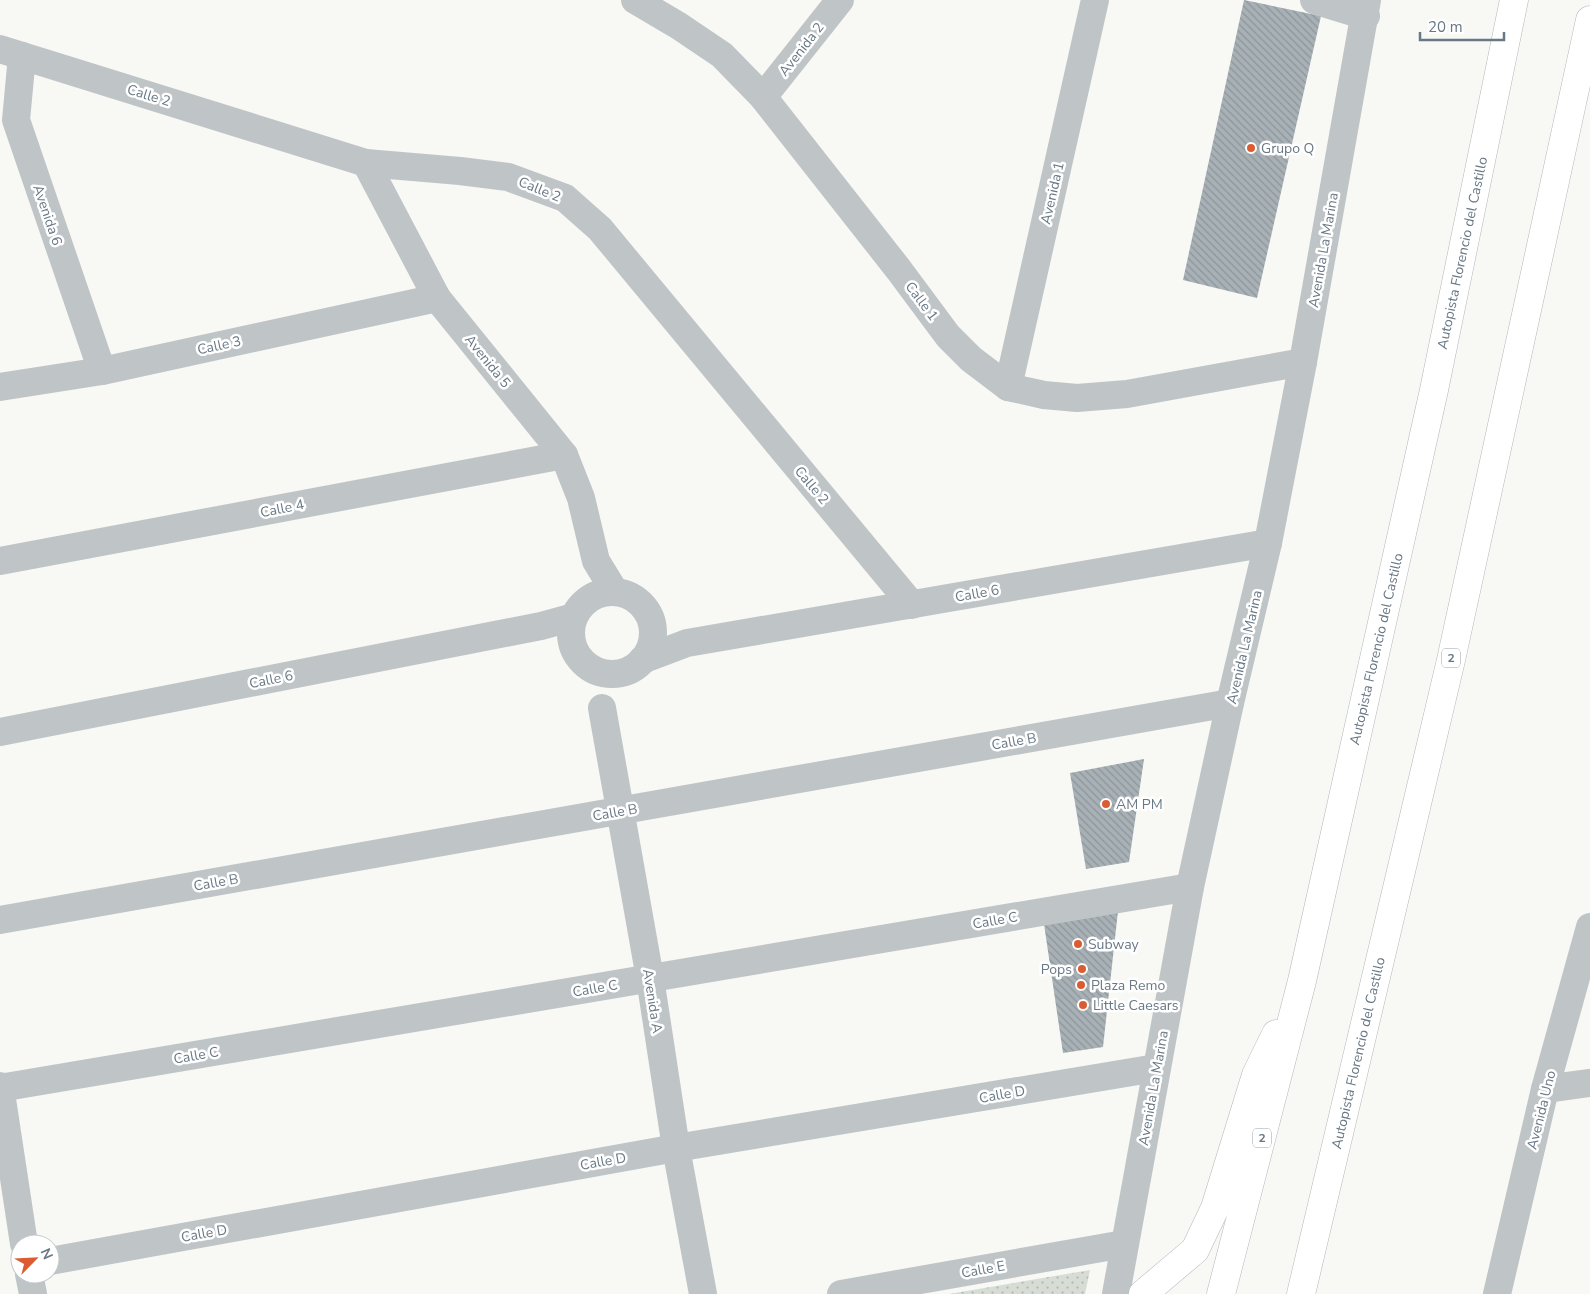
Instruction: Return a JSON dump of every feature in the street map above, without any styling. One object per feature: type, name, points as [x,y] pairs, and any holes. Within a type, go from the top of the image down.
[{"type":"highway","name":"Autopista Florencio del Castillo","points":[[1221,1294],[1302,981],[1434,390],[1514,0]]},
{"type":"highway","name":"Autopista Florencio del Castillo","points":[[1301,1294],[1450,660],[1590,20]]},
{"type":"highway","points":[[1143,1294],[1194,1250],[1215,1208],[1256,1075],[1302,981]]},
{"type":"street","name":"Calle 1","points":[[634,0],[679,26],[722,55],[763,98],[899,270],[948,336],[971,359],[1008,387],[1044,395],[1077,398],[1128,394],[1303,362]]},
{"type":"street","name":"Avenida 2","points":[[763,98],[840,0]]},
{"type":"street","name":"Avenida 1","points":[[1008,387],[1095,0]]},
{"type":"street","points":[[1314,0],[1367,8]]},
{"type":"street","name":"Avenida La Marina","points":[[1116,1294],[1190,887],[1230,703],[1268,543],[1367,8]]},
{"type":"street","name":"Calle 2","points":[[11,52],[366,163],[508,177],[565,198],[600,229],[912,605]]},
{"type":"street","name":"Avenida 6","points":[[11,52],[16,120],[102,371]]},
{"type":"street","name":"Avenida 5","points":[[366,163],[436,298],[564,455],[581,498],[596,562],[615,592]]},
{"type":"street","name":"Calle 3","points":[[0,387],[102,371],[436,298]]},
{"type":"street","name":"Calle 4","points":[[0,561],[564,455]]},
{"type":"street","name":"Calle 6","points":[[642,660],[687,643],[1268,543]]},
{"type":"street","points":[[577,620],[594,595],[604,592],[615,592],[628,595],[639,602],[647,612],[652,624],[652,637],[649,649],[642,660],[632,668],[620,673],[595,670],[584,663],[576,653],[577,620],[596,562]]},
{"type":"street","name":"Calle 6","points":[[0,732],[577,620]]},
{"type":"street","points":[[652,624],[687,643]]},
{"type":"street","name":"Calle B","points":[[0,920],[1230,703]]},
{"type":"street","name":"Avenida A","points":[[602,708],[650,978],[676,1148],[702,1294]]},
{"type":"street","name":"Calle C","points":[[0,1087],[1190,887]]},
{"type":"street","name":"Avenida Uno","points":[[1497,1294],[1545,1089],[1590,926]]},
{"type":"street","name":"Calle D","points":[[60,1259],[676,1148],[1156,1068]]},
{"type":"street","points":[[1545,1089],[1590,1083]]},
{"type":"street","points":[[0,1087],[22,1234]]},
{"type":"street","name":"Calle E","points":[[841,1294],[1124,1244]]},
{"type":"shaded area","points":[[1090,1270],[1085,1294],[949,1294]]},
{"type":"building","name":"Grupo Q","points":[[1244,0],[1321,16],[1257,298],[1183,280]]},
{"type":"building","name":"AM PM","points":[[1144,759],[1129,862],[1086,869],[1070,773]]},
{"type":"building","name":"Plaza Remo","points":[[1118,911],[1103,1047],[1063,1053],[1044,924]]},
{"type":"place","name":"Grupo Q","points":[[1251,148]]},
{"type":"place","name":"AM PM","points":[[1106,804]]},
{"type":"place","name":"Subway","points":[[1078,944]]},
{"type":"place","name":"Pops","points":[[1082,969]]},
{"type":"place","name":"Plaza Remo","points":[[1081,985]]},
{"type":"place","name":"Little Caesars","points":[[1083,1005]]}]
